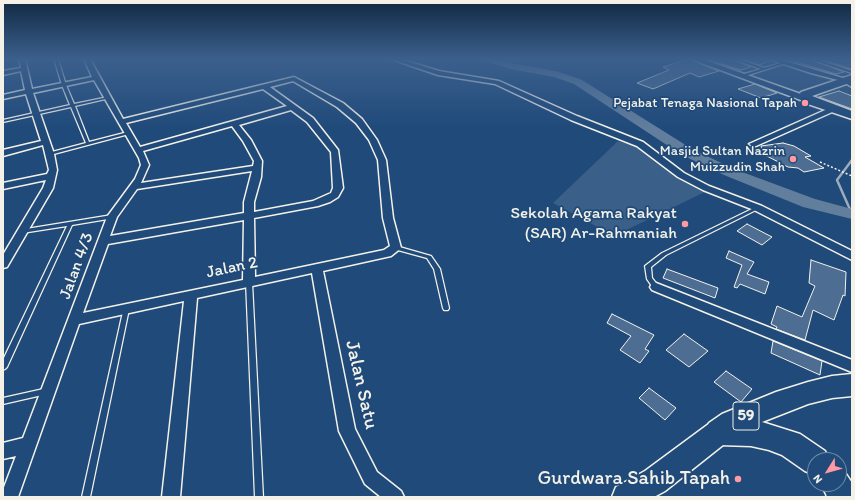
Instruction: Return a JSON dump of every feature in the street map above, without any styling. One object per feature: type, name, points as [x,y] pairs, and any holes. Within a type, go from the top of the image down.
[{"type":"highway","points":[[807,98],[842,82]]},
{"type":"highway","points":[[807,98],[852,115]]},
{"type":"highway","name":"59","points":[[719,432],[731,422],[776,404],[826,388],[852,385]]},
{"type":"highway","points":[[719,432],[751,433],[769,437],[790,444],[807,456]]},
{"type":"main road","name":"59","points":[[626,497],[656,481],[719,432]]},
{"type":"street","points":[[3,264],[48,188],[53,170],[50,154],[27,82]]},
{"type":"street","points":[[3,97],[76,82]]},
{"type":"street","name":"Jalan 4/3","points":[[9,497],[112,217],[139,179],[144,165],[144,158],[121,122],[99,82]]},
{"type":"street","points":[[121,122],[282,82]]},
{"type":"street","points":[[300,82],[340,105],[358,120],[373,140],[382,160],[387,211],[396,248]]},
{"type":"street","points":[[498,82],[574,118],[640,144],[681,175],[706,188],[758,208],[852,256]]},
{"type":"street","points":[[760,82],[807,98]]},
{"type":"street","points":[[103,241],[321,202],[335,195],[338,188],[335,152],[310,120],[265,87]]},
{"type":"street","points":[[138,150],[293,107]]},
{"type":"street","points":[[753,144],[835,109]]},
{"type":"street","points":[[234,124],[247,140],[258,161],[256,177],[249,202],[249,282]]},
{"type":"street","points":[[3,153],[46,142]]},
{"type":"street","points":[[132,187],[257,168]]},
{"type":"street","points":[[4,188],[51,176]]},
{"type":"street","name":"Jalan 2","points":[[75,320],[387,253],[396,248]]},
{"type":"street","name":"Jalan Satu","points":[[317,268],[347,431],[372,478],[395,497]]},
{"type":"street","points":[[656,288],[852,366]]},
{"type":"street","points":[[172,497],[191,295]]},
{"type":"street","points":[[3,451],[28,445]]},
{"type":"lane","points":[[64,85],[88,144]]},
{"type":"lane","points":[[3,121],[108,98]]},
{"type":"lane","points":[[50,154],[128,133]]},
{"type":"lane","points":[[656,288],[649,278],[648,266],[664,254],[758,208]]},
{"type":"lane","points":[[22,231],[112,217]]},
{"type":"lane","points":[[3,367],[70,224]]},
{"type":"lane","points":[[396,248],[429,257],[437,269],[446,308]]},
{"type":"lane","points":[[249,282],[259,497]]},
{"type":"lane","points":[[86,497],[126,309]]},
{"type":"lane","points":[[3,401],[49,390]]},
{"type":"path","points":[[820,162],[852,176]]},
{"type":"shaded area","points":[[770,82],[852,82],[852,112]]},
{"type":"shaded area","points":[[618,141],[638,147],[668,171],[705,192],[614,236],[553,203]]},
{"type":"building","points":[[639,82],[668,82],[653,89],[637,83]]},
{"type":"building","points":[[755,84],[777,93],[761,98],[738,89]]},
{"type":"building","points":[[839,91],[852,96],[852,109],[819,97]]},
{"type":"building","name":"Masjid Sultan Nazrin Muizzudin Shah","points":[[783,143],[794,146],[811,156],[805,157],[824,168],[804,172],[798,168],[788,167],[763,154],[761,146]]},
{"type":"building","points":[[747,224],[772,237],[762,245],[737,231]]},
{"type":"building","points":[[729,251],[754,262],[747,274],[769,282],[765,294],[740,284],[737,288],[734,287],[742,265],[726,258]]},
{"type":"building","points":[[811,260],[846,272],[845,296],[843,295],[834,320],[813,310],[805,340],[776,329],[777,327],[771,324],[777,306],[802,317],[815,286],[809,283]]},
{"type":"building","points":[[667,269],[718,288],[715,298],[663,278]]},
{"type":"building","points":[[612,314],[654,335],[645,349],[649,351],[640,363],[620,350],[631,336],[607,323]]},
{"type":"building","points":[[684,334],[708,351],[689,367],[666,350]]},
{"type":"building","points":[[773,341],[822,361],[820,375],[771,353]]},
{"type":"building","points":[[726,371],[752,389],[741,402],[714,382]]},
{"type":"building","points":[[649,388],[676,408],[665,420],[639,398]]},
{"type":"waterway","points":[[579,82],[687,152],[729,172],[809,203],[852,214]]},
{"type":"waterway","points":[[852,160],[837,180],[852,214]]},
{"type":"place","name":"Pejabat Tenaga Nasional Tapah","points":[[805,103]]},
{"type":"place","name":"Masjid Sultan Nazrin Muizzudin Shah","points":[[793,159]]},
{"type":"place","name":"Sekolah Agama Rakyat (SAR) Ar-Rahmaniah","points":[[685,224]]},
{"type":"place","name":"Gurdwara Sahib Tapah","points":[[738,479]]}]
